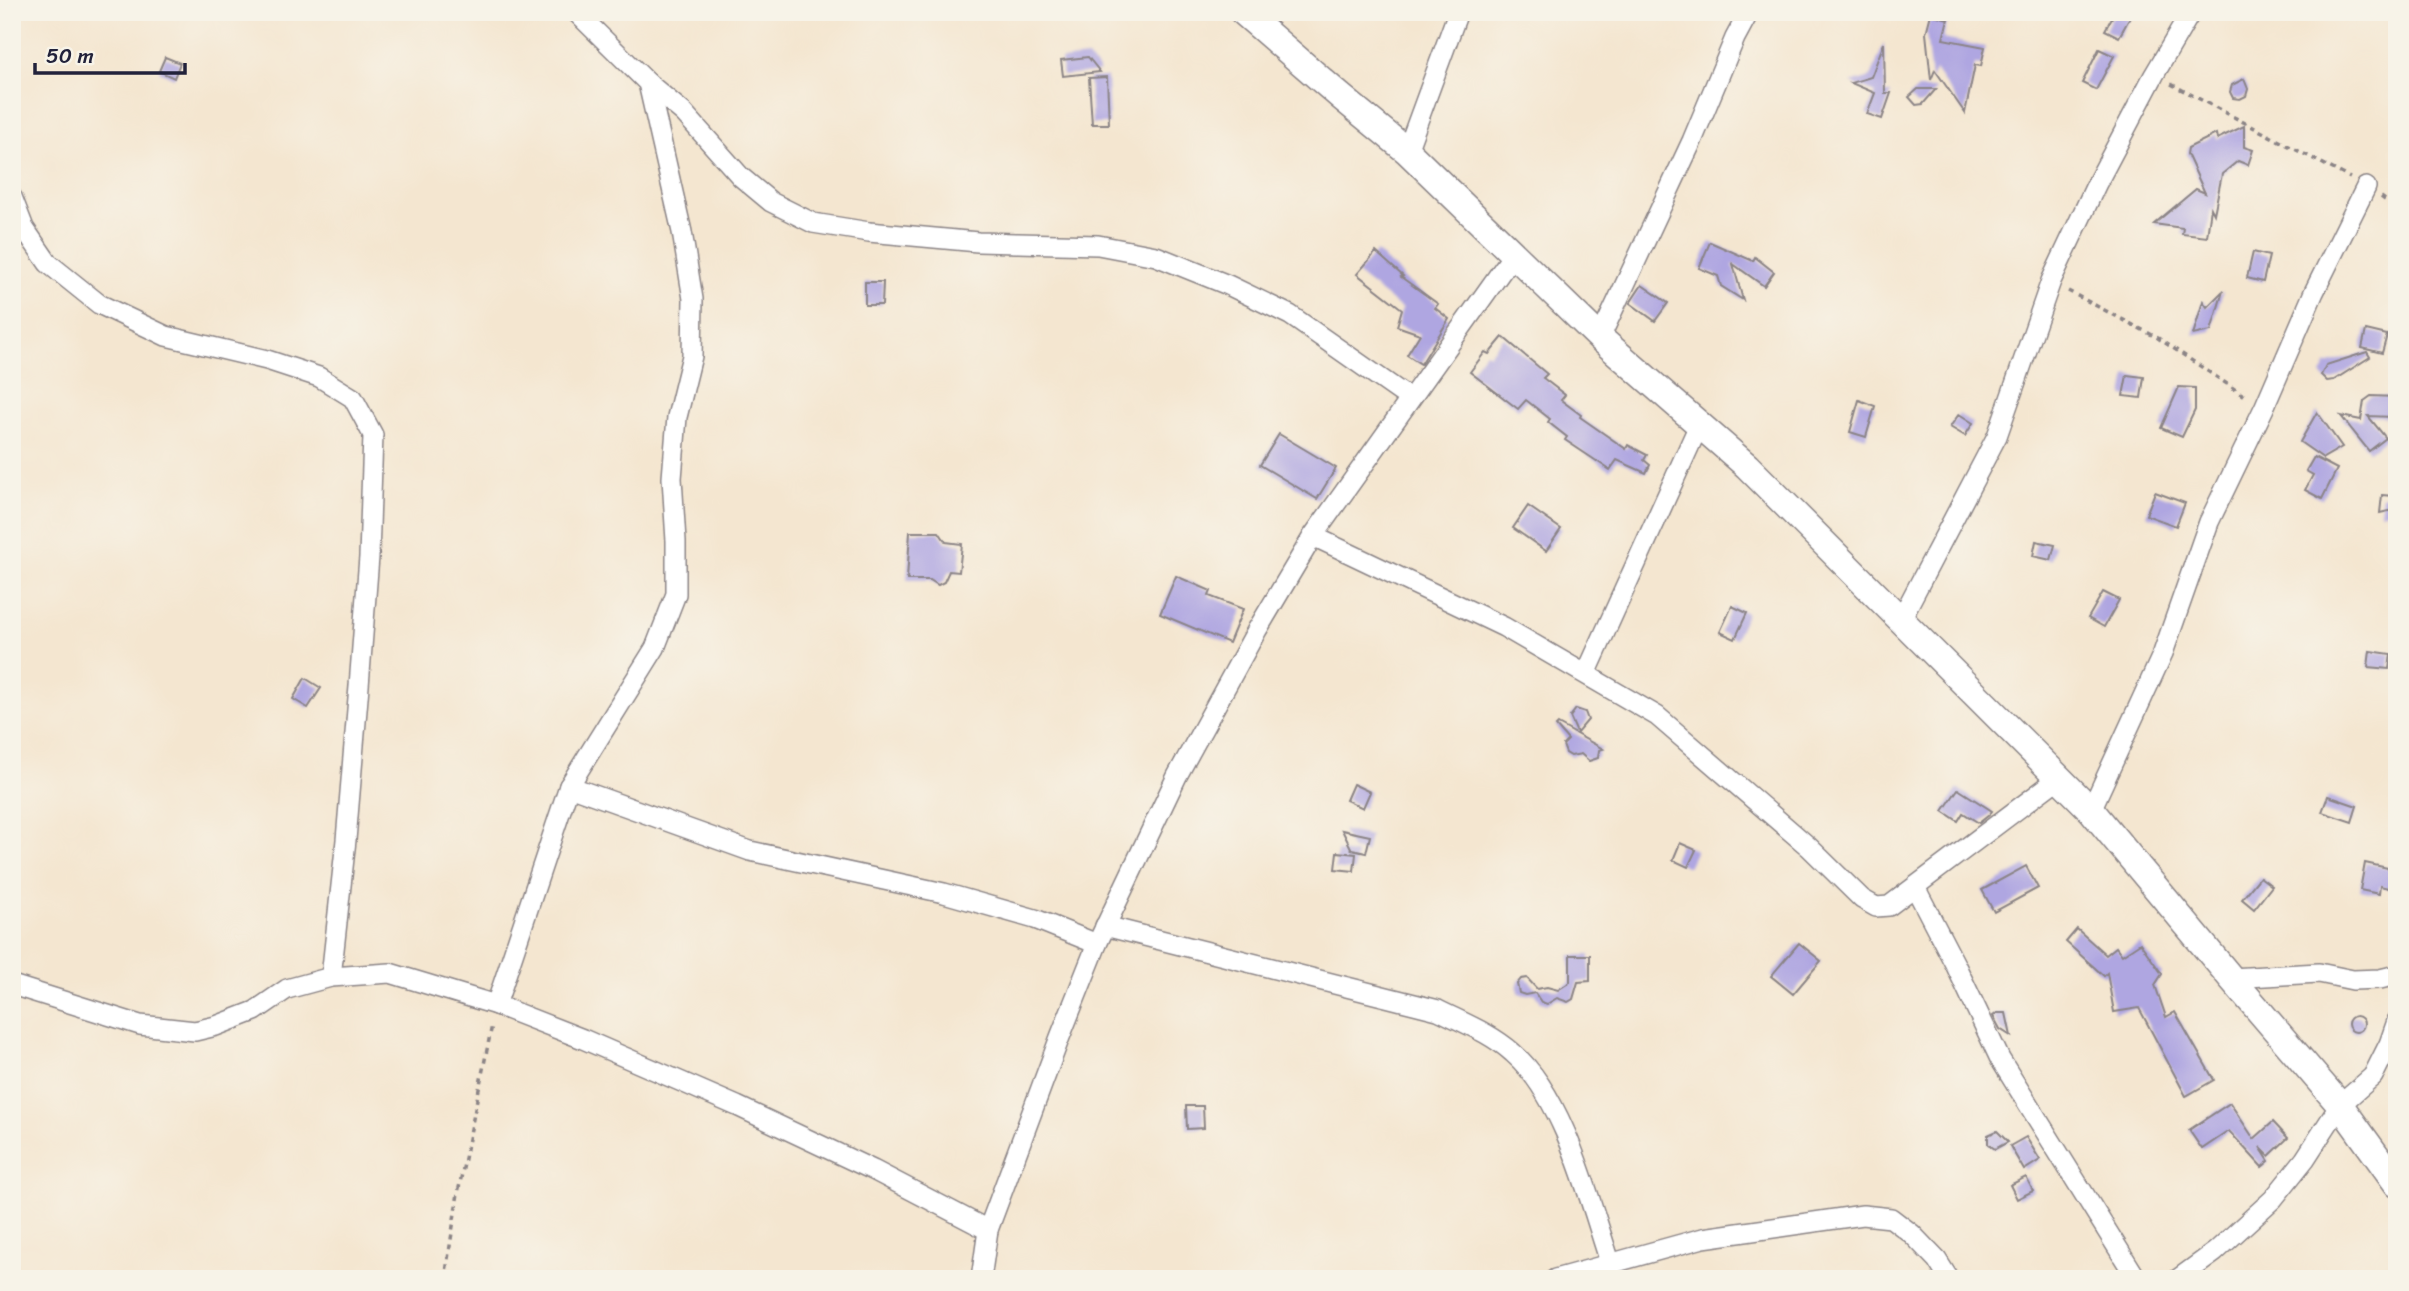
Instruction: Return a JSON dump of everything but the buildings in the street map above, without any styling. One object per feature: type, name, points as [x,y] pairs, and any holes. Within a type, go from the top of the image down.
[{"type":"main road","points":[[1243,12],[1407,151],[1600,338],[1747,466],[2091,810],[2340,1105],[2397,1184]]},
{"type":"street","points":[[576,12],[684,113],[741,177],[771,202],[813,223],[869,232],[978,242],[1098,245],[1156,256],[1228,285],[1290,315],[1410,399]]},
{"type":"street","points":[[1407,151],[1458,12]]},
{"type":"street","points":[[1600,338],[1749,12]]},
{"type":"street","points":[[1901,619],[1997,436],[2051,281],[2097,183],[2191,12]]},
{"type":"street","points":[[496,1005],[569,786],[655,648],[676,594],[672,478],[677,417],[692,356],[693,299],[682,232],[649,83]]},
{"type":"street","points":[[2091,810],[2163,653],[2209,522],[2314,292],[2367,187]]},
{"type":"street","points":[[12,197],[24,228],[48,263],[99,304],[166,336],[267,360],[319,377],[353,398],[373,435],[369,557],[346,840],[331,977]]},
{"type":"street","points":[[981,1279],[988,1230],[1101,935],[1177,776],[1257,630],[1313,536],[1513,255]]},
{"type":"street","points":[[1586,674],[1699,425]]},
{"type":"street","points":[[1313,536],[1504,627],[1657,716],[1809,847],[1862,899],[1876,907],[1889,906],[2059,778]]},
{"type":"street","points":[[569,786],[750,851],[944,893],[1101,935],[1438,1010],[1480,1030],[1514,1053],[1547,1091],[1580,1170],[1610,1262]]},
{"type":"street","points":[[1915,887],[2000,1059],[2137,1279]]},
{"type":"street","points":[[12,985],[139,1025],[195,1031],[255,1011],[287,989],[331,977],[390,973],[496,1005],[583,1039],[737,1106],[873,1170],[988,1230]]},
{"type":"street","points":[[2231,978],[2319,973],[2353,980],[2397,975]]},
{"type":"street","points":[[2178,1279],[2215,1252],[2273,1199],[2305,1159],[2340,1105],[2373,1076],[2397,1021]]},
{"type":"street","points":[[1555,1279],[1703,1238],[1863,1215],[1891,1218],[1912,1234],[1937,1260],[1949,1279]]},
{"type":"path","points":[[2154,75],[2367,187],[2397,209]]},
{"type":"path","points":[[2051,281],[2158,338],[2263,408]]},
{"type":"path","points":[[446,1279],[458,1193],[496,1005]]}]
